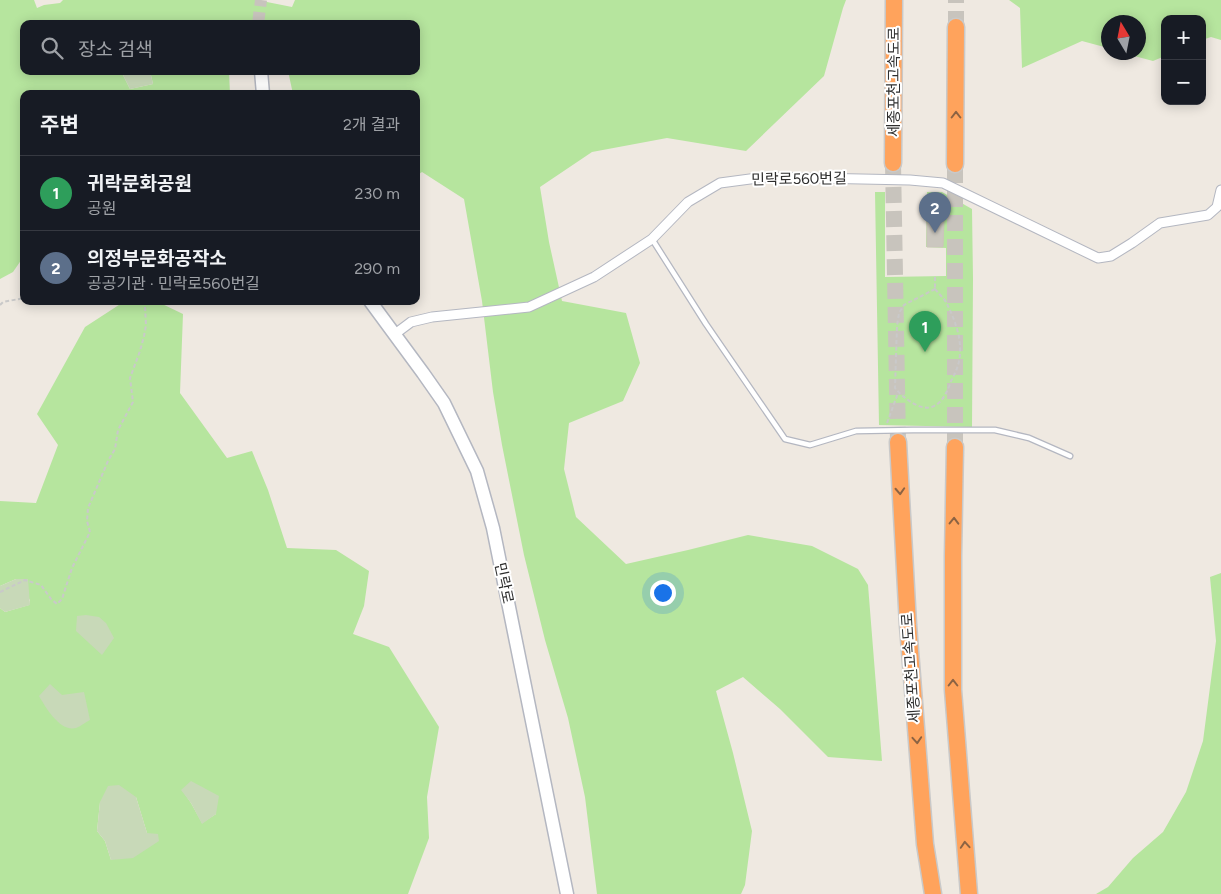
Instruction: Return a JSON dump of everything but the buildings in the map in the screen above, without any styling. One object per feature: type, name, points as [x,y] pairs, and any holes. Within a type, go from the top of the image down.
[{"type":"highway","name":"세종포천고속도로","points":[[894,0],[894,163]]},
{"type":"highway","points":[[956,27],[956,164]]},
{"type":"highway","name":"세종포천고속도로","points":[[898,442],[908,625],[925,844],[933,894]]},
{"type":"highway","points":[[955,447],[953,690],[969,894]]},
{"type":"main road","points":[[261,75],[263,90]]},
{"type":"main road","name":"민락로","points":[[373,305],[444,403],[476,471],[493,528],[567,894]]},
{"type":"street","name":"민락로560번길","points":[[395,334],[411,322],[432,317],[529,307],[594,277],[652,239],[688,202],[720,182],[766,177],[910,180],[943,183],[1098,258],[1111,256],[1160,223],[1208,215],[1217,207],[1221,190]]},
{"type":"lane","points":[[652,239],[706,324],[785,439],[810,445],[856,431],[995,430],[1028,438],[1070,456]]},
{"type":"path","points":[[935,277],[935,289],[947,302],[958,334],[960,351],[958,366],[945,396],[934,407],[924,408],[914,404],[895,388],[897,326],[899,313],[904,305],[935,289]]},
{"type":"path","points":[[0,306],[3,302],[20,299]]},
{"type":"path","points":[[0,592],[24,580],[41,584],[51,599],[57,604],[62,599],[72,568],[90,532],[87,521],[88,508],[115,449],[118,430],[133,402],[130,378],[144,336],[146,325],[145,305]]},
{"type":"path","points":[[884,430],[898,392]]},
{"type":"green space","points":[[0,0],[34,0],[37,8],[60,3],[63,0],[257,0],[292,7],[295,0],[846,0],[824,76],[746,151],[667,138],[592,152],[540,187],[549,242],[562,301],[626,313],[640,363],[623,401],[569,423],[564,469],[576,517],[626,564],[748,535],[812,546],[858,569],[868,585],[882,761],[828,757],[780,709],[743,677],[716,691],[752,831],[745,885],[741,894],[597,894],[585,797],[568,718],[545,640],[524,555],[502,445],[493,392],[482,301],[464,199],[422,172],[420,173],[420,90],[292,90],[289,75],[420,75],[420,20],[20,20],[20,75],[123,75],[130,89],[153,84],[151,75],[229,75],[230,90],[20,90],[20,262],[13,272],[0,279]]},
{"type":"green space","points":[[1009,0],[1221,0],[1221,40],[1211,37],[1206,39],[1206,15],[1161,15],[1161,58],[1153,61],[1146,59],[1146,15],[1101,15],[1101,46],[1082,41],[1022,68],[1020,8]]},
{"type":"green space","points":[[123,75],[151,75],[153,84],[130,89]]},
{"type":"green space","points":[[875,192],[885,192],[885,277],[946,276],[946,248],[926,247],[927,192],[942,192],[972,209],[972,427],[879,425]]},
{"type":"green space","points":[[119,305],[164,305],[183,314],[180,393],[227,458],[252,451],[268,490],[287,548],[336,550],[369,571],[364,606],[353,634],[389,647],[439,727],[427,797],[429,838],[408,894],[0,894],[0,608],[5,612],[29,605],[30,600],[16,579],[0,586],[0,501],[36,503],[58,445],[37,414],[85,327]],"holes":[[[182,790],[216,814],[202,823]],[[136,797],[147,833],[111,860],[105,841],[97,831],[100,802]]]},
{"type":"green space","points":[[1221,573],[1221,894],[1096,894],[1108,887],[1133,858],[1163,832],[1186,792],[1203,741],[1216,641],[1210,577]]},
{"type":"green space","points":[[16,579],[28,579],[30,605],[5,612],[0,608],[0,586]]},
{"type":"green space","points":[[77,616],[99,617],[106,623],[114,638],[102,655],[76,631]]},
{"type":"green space","points":[[50,684],[62,695],[84,692],[90,720],[76,728],[70,728],[59,723],[39,696]]},
{"type":"green space","points":[[191,781],[219,796],[216,814],[202,824],[191,803],[181,790]]},
{"type":"green space","points":[[119,785],[136,797],[147,833],[158,834],[159,841],[133,858],[111,860],[105,841],[97,831],[100,802],[108,786]]},
{"type":"tunnel","points":[[258,20],[261,0]]},
{"type":"tunnel","points":[[956,0],[956,27]]},
{"type":"tunnel","points":[[893,163],[898,442]]},
{"type":"tunnel","points":[[955,164],[955,447]]},
{"type":"place","name":"의정부문화공작소","points":[[935,233]]},
{"type":"place","name":"귀락문화공원","points":[[925,352]]}]
